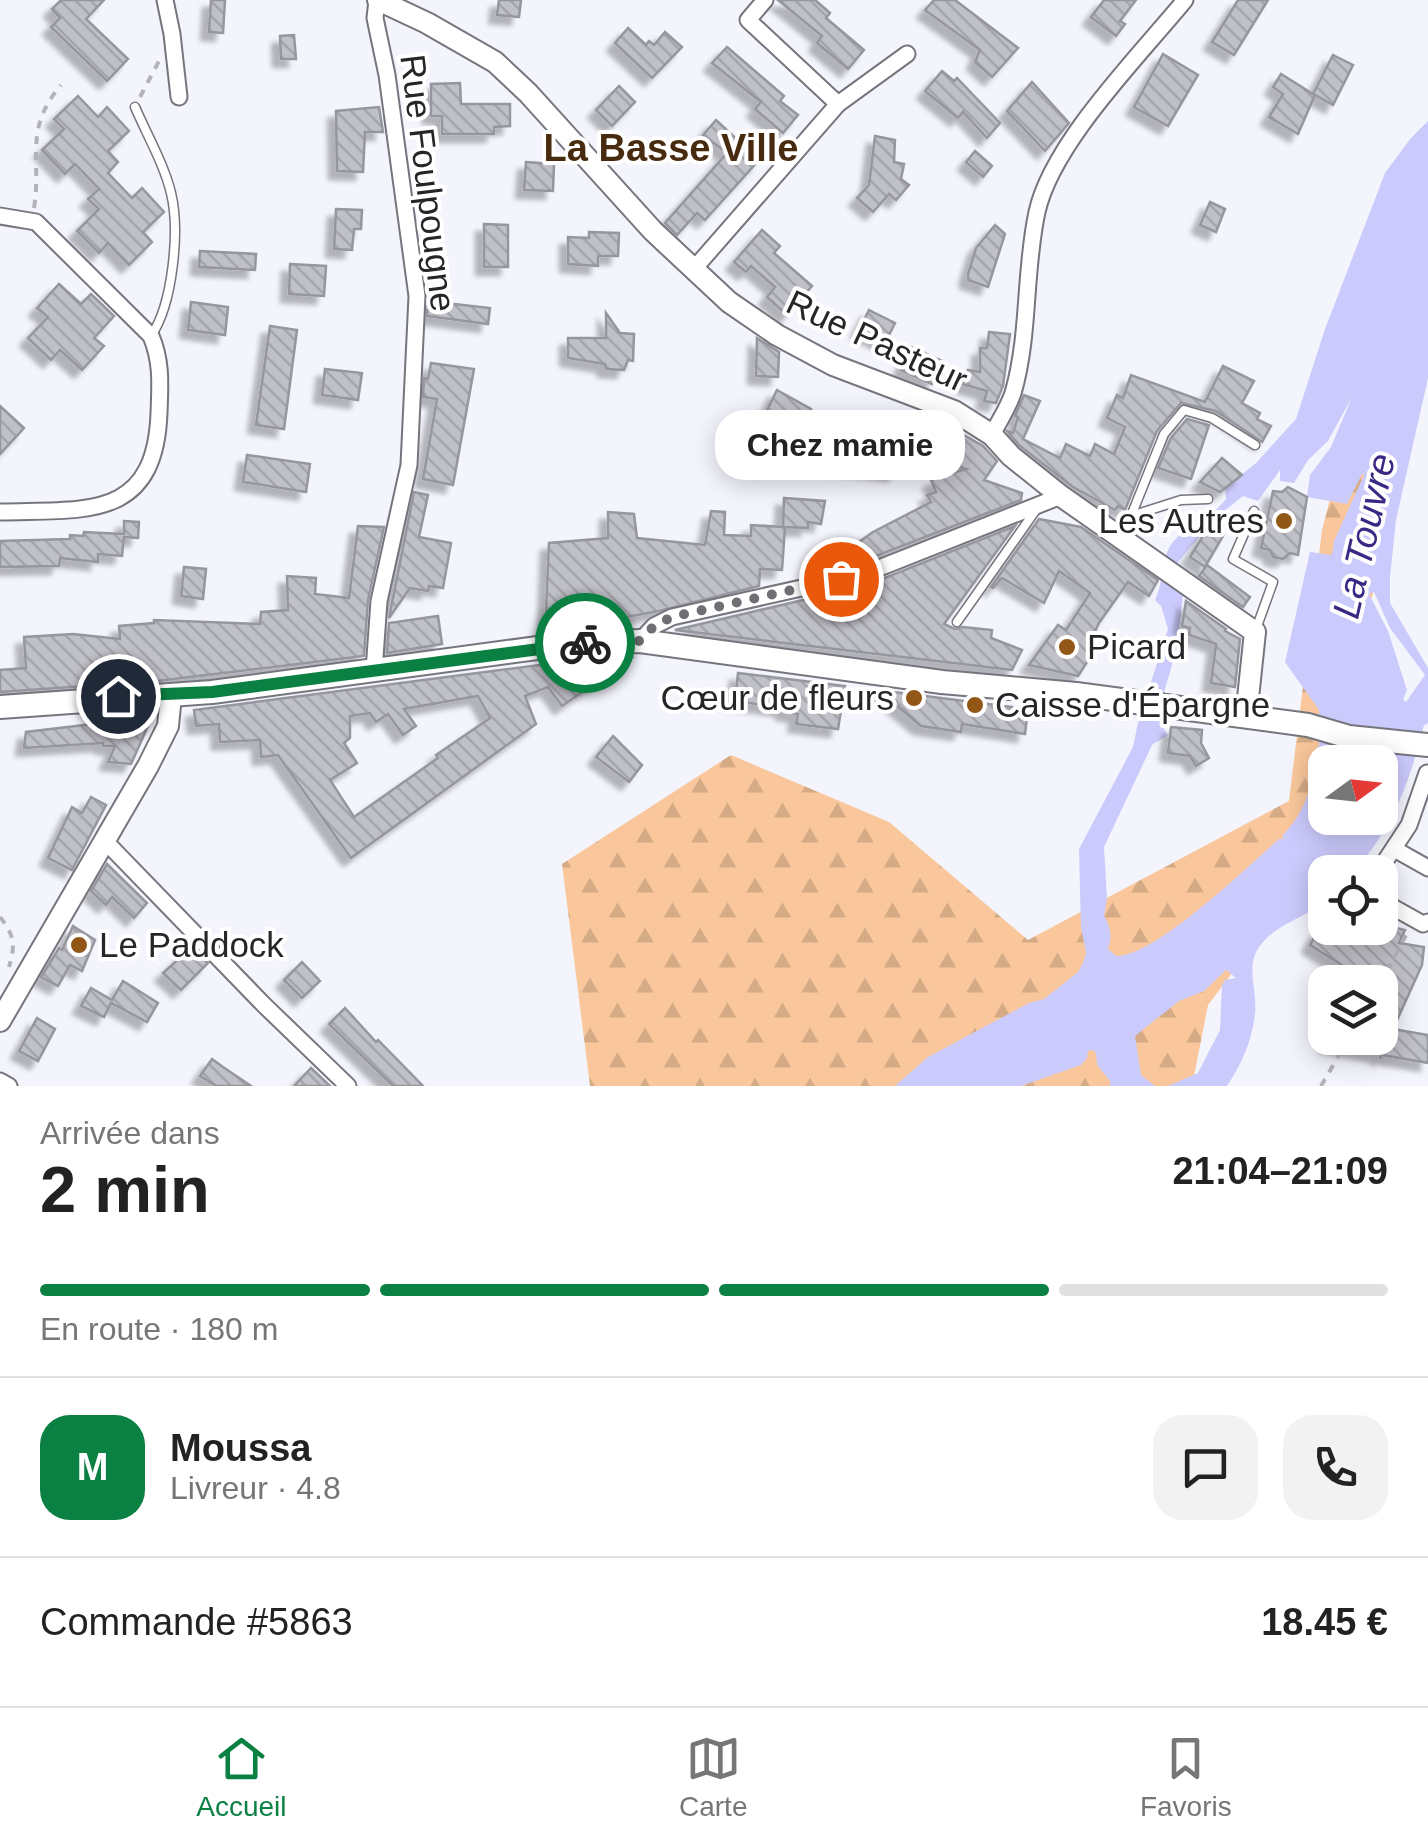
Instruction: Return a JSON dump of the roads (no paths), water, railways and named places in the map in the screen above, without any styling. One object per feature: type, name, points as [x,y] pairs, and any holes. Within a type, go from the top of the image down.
[{"type":"main road","points":[[0,707],[171,695],[567,644],[640,641],[942,682],[1246,716],[1349,736],[1428,745]]},
{"type":"main road","points":[[0,720],[120,708],[171,695]]},
{"type":"main road","points":[[1308,725],[1348,721],[1428,730]]},
{"type":"street","points":[[165,0],[179,97]]},
{"type":"street","name":"Rue Pasteur","points":[[378,0],[427,22],[496,62],[528,92],[653,231],[729,302],[777,335],[833,365],[954,411],[992,434],[1061,496],[1255,632]]},
{"type":"street","name":"Rue Foulpougne","points":[[374,671],[379,601],[409,465],[417,296],[387,75],[375,18],[378,0]]},
{"type":"street","points":[[765,0],[748,20],[838,104]]},
{"type":"street","points":[[992,434],[1012,396],[1037,212],[1048,179],[1062,153],[1185,0]]},
{"type":"street","points":[[693,270],[838,104],[907,54]]},
{"type":"street","points":[[0,216],[31,220],[151,336],[160,360],[158,445],[139,482],[102,507],[0,512]]},
{"type":"street","points":[[640,641],[654,626],[672,617],[864,574],[1061,496]]},
{"type":"street","points":[[1246,716],[1255,632]]},
{"type":"street","points":[[0,1020],[106,842],[168,726],[171,695]]},
{"type":"street","points":[[1392,855],[1421,798],[1428,773]]},
{"type":"street","points":[[106,842],[348,1086]]},
{"type":"street","points":[[1396,850],[1428,868]]},
{"type":"street","points":[[1398,909],[1421,921]]},
{"type":"street","points":[[0,1081],[9,1086]]},
{"type":"lane","points":[[135,107],[170,190],[175,215],[162,320],[151,336]]},
{"type":"lane","points":[[1122,538],[1164,434],[1184,410],[1212,418],[1255,446]]},
{"type":"lane","points":[[1131,516],[1181,500],[1208,499]]},
{"type":"lane","points":[[957,622],[1039,506]]},
{"type":"lane","points":[[1254,511],[1234,559],[1273,582],[1255,632]]},
{"type":"water","name":"La Touvre","points":[[1428,121],[1428,378],[1396,520],[1390,577],[1390,603],[1428,668],[1428,723],[1424,725],[1413,766],[1398,802],[1398,745],[1319,745],[1319,710],[1285,662],[1310,552],[1332,555],[1334,541],[1364,475],[1347,504],[1307,497],[1310,475],[1331,447],[1352,397],[1328,441],[1308,460],[1294,483],[1280,481],[1280,470],[1258,501],[1243,496],[1215,518],[1174,567],[1183,595],[1177,648],[1162,699],[1161,725],[1168,735],[1152,745],[1104,847],[1108,949],[1116,956],[1133,952],[1177,927],[1279,839],[1284,839],[1282,836],[1296,819],[1308,791],[1308,835],[1381,835],[1368,855],[1308,855],[1308,913],[1278,929],[1258,948],[1253,966],[1255,1014],[1251,1033],[1227,1086],[1168,1086],[1198,1073],[1220,1030],[1222,985],[1225,980],[1236,978],[1226,970],[1204,991],[1179,1001],[1135,1036],[1141,1075],[1155,1086],[1110,1086],[1092,1050],[1081,1065],[1021,1086],[895,1086],[928,1057],[1029,1003],[1044,999],[1078,972],[1083,963],[1086,953],[1081,927],[1079,849],[1133,747],[1168,629],[1161,606],[1155,600],[1167,552],[1178,537],[1187,530],[1191,532],[1218,508],[1226,499],[1225,488],[1256,463],[1296,419],[1325,329],[1385,173]],"holes":[[[1374,592],[1390,628],[1425,675],[1406,702],[1403,699],[1407,690],[1388,631],[1369,594]]]},
{"type":"place","name":"Les Autres","points":[[1284,521]]},
{"type":"place","name":"Chez mamie","points":[[841,579]]},
{"type":"place","name":"Picard","points":[[1067,647]]},
{"type":"place","name":"Cœur de fleurs","points":[[914,698]]},
{"type":"place","name":"Caisse d'Épargne","points":[[975,705]]},
{"type":"place","name":"Le Paddock","points":[[79,945]]},
{"type":"district","name":"La Basse Ville","points":[[671,148]]}]
